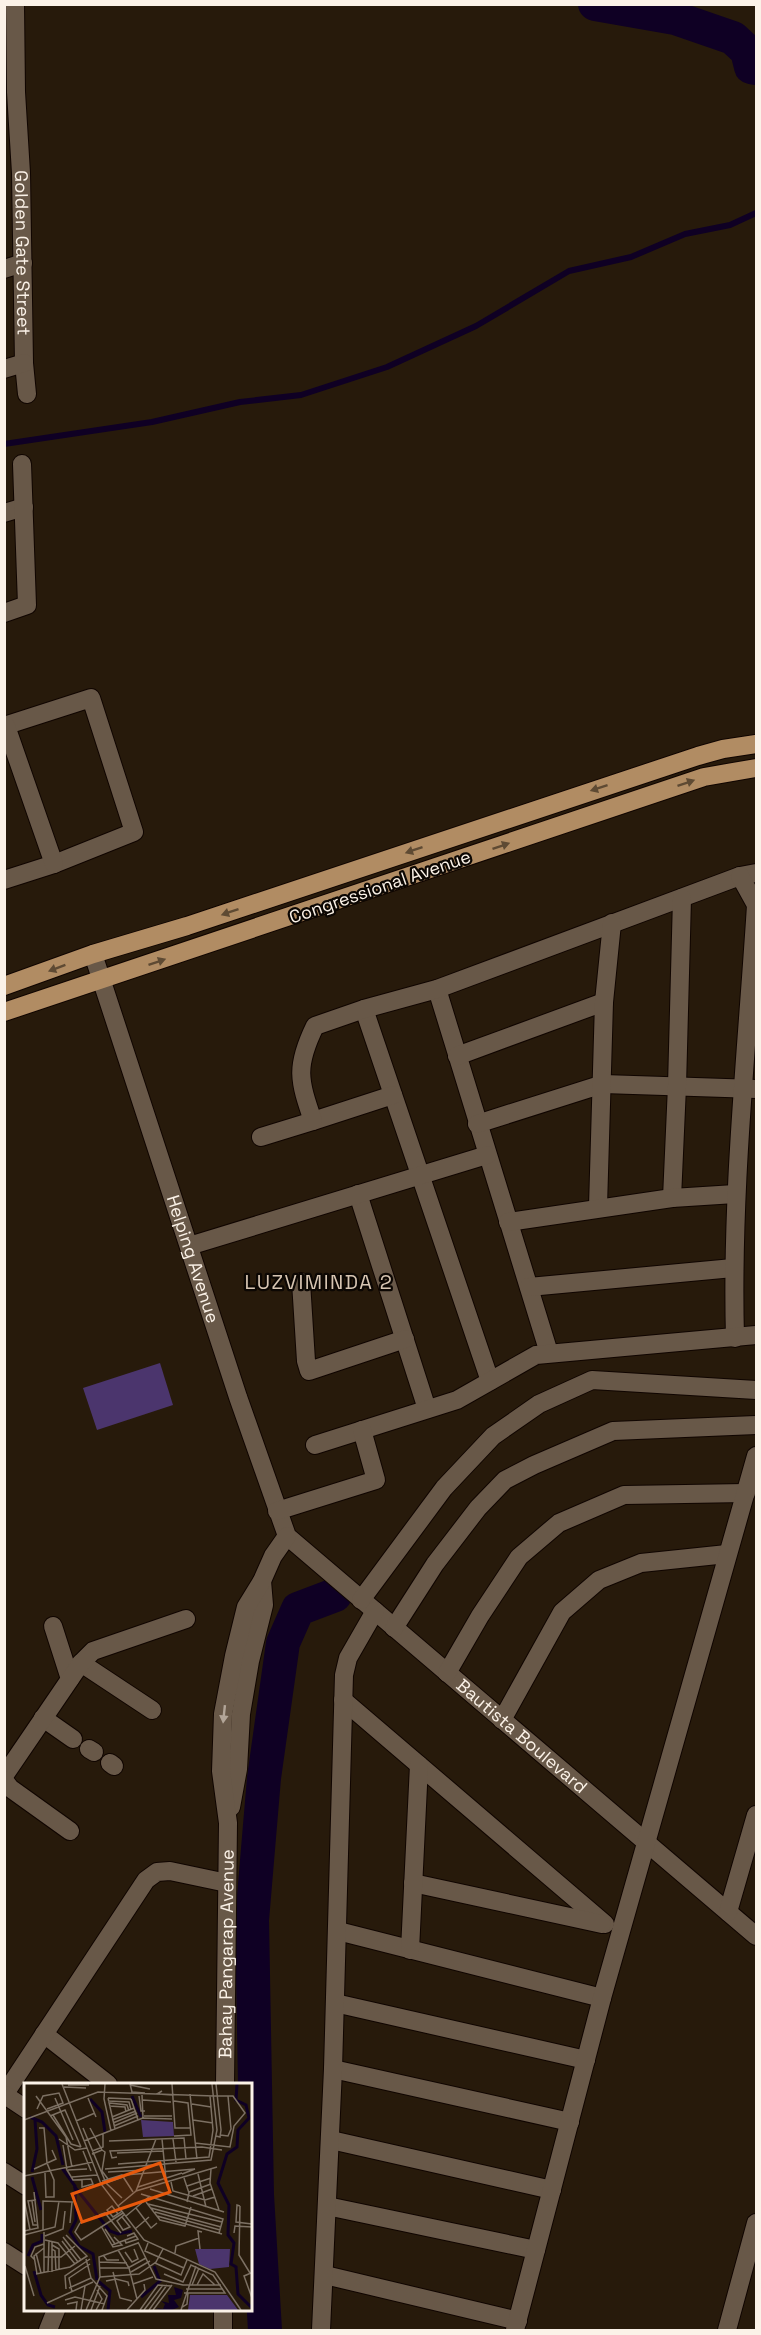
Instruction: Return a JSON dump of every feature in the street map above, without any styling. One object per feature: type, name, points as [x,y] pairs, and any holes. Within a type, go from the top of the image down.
[{"type":"main road","name":"Congressional Avenue","points":[[4,986],[93,954],[187,926],[687,759],[723,749],[756,744]]},
{"type":"main road","name":"Congressional Avenue","points":[[4,1012],[704,777],[756,768]]},
{"type":"street","name":"Golden Gate Street","points":[[11,11],[10,93],[13,176],[23,263],[24,363],[27,394]]},
{"type":"street","points":[[4,269],[23,263]]},
{"type":"street","points":[[4,369],[24,363]]},
{"type":"street","points":[[4,613],[27,605],[22,464]]},
{"type":"street","points":[[4,513],[24,507]]},
{"type":"street","points":[[4,880],[54,864],[134,832],[91,698],[5,726],[54,864]]},
{"type":"street","points":[[313,1121],[301,1084],[303,1050],[315,1026],[364,1009],[437,989],[748,874],[756,905],[749,1089],[735,1194],[733,1268],[735,1338]]},
{"type":"street","points":[[672,1198],[682,898]]},
{"type":"street","points":[[598,1207],[604,1002],[612,923]]},
{"type":"street","points":[[93,954],[102,980]]},
{"type":"street","name":"Helping Avenue","points":[[102,980],[287,1536]]},
{"type":"street","points":[[437,989],[549,1353]]},
{"type":"street","points":[[457,1056],[604,1002]]},
{"type":"street","points":[[364,1009],[490,1381]]},
{"type":"street","points":[[477,1124],[603,1084],[749,1089]]},
{"type":"street","points":[[261,1137],[393,1095]]},
{"type":"street","points":[[189,1246],[487,1155]]},
{"type":"street","points":[[358,1194],[427,1409]]},
{"type":"street","points":[[508,1222],[598,1207],[672,1198],[735,1194]]},
{"type":"street","points":[[529,1287],[733,1268]]},
{"type":"street","points":[[301,1282],[306,1361],[309,1371],[405,1339]]},
{"type":"street","points":[[315,1445],[457,1400],[536,1355],[756,1335]]},
{"type":"street","points":[[321,2331],[331,2140],[344,1675],[348,1658],[368,1606],[444,1488],[493,1436],[539,1404],[592,1380],[756,1390]]},
{"type":"street","points":[[394,1628],[435,1564],[478,1508],[505,1480],[613,1431],[756,1425]]},
{"type":"street","points":[[277,1511],[376,1480],[362,1430]]},
{"type":"street","points":[[325,2276],[517,2326],[602,1998],[614,1927],[646,1843],[756,1456]]},
{"type":"street","points":[[447,1673],[480,1616],[519,1557],[559,1523],[624,1496],[746,1493]]},
{"type":"street","name":"Bautista Boulevard","points":[[287,1536],[756,1936]]},
{"type":"street","name":"Bahay Pangarap Avenue","points":[[225,2083],[228,1823],[238,1769],[241,1714],[248,1671],[264,1605],[262,1581],[273,1556],[287,1536]]},
{"type":"street","points":[[502,1720],[562,1612],[599,1580],[641,1563],[727,1554]]},
{"type":"street","points":[[70,1831],[10,1788],[4,1778],[81,1663],[93,1652],[186,1619]]},
{"type":"street","points":[[54,1626],[70,1679]]},
{"type":"street","points":[[81,1663],[152,1710]]},
{"type":"street","points":[[343,1700],[614,1927]]},
{"type":"street","points":[[43,1718],[73,1738]]},
{"type":"street","points":[[410,1950],[418,1765]]},
{"type":"street","points":[[728,1912],[756,1815]]},
{"type":"street","points":[[24,2108],[5,2095],[146,1880],[158,1872],[170,1871],[227,1884]]},
{"type":"street","points":[[413,1883],[614,1927]]},
{"type":"street","points":[[338,1931],[602,1998]]},
{"type":"street","points":[[335,2003],[586,2060]]},
{"type":"street","points":[[44,2034],[105,2083]]},
{"type":"street","points":[[333,2070],[570,2122]]},
{"type":"street","points":[[331,2140],[552,2190]]},
{"type":"street","points":[[4,2172],[24,2185]]},
{"type":"street","points":[[327,2206],[536,2250]]},
{"type":"street","points":[[727,2331],[756,2223]]},
{"type":"street","points":[[4,2252],[24,2265]]},
{"type":"street","points":[[48,2331],[56,2311]]},
{"type":"street","points":[[223,2311],[223,2331]]},
{"type":"shaded area","points":[[160,1363],[173,1405],[97,1430],[83,1388]]},
{"type":"waterway","points":[[595,4],[675,18],[733,38],[747,51],[751,67],[756,68]]},
{"type":"waterway","points":[[4,444],[152,422],[240,402],[301,395],[387,367],[476,326],[569,271],[631,257],[685,234],[730,225],[756,213]]},
{"type":"waterway","points":[[265,2330],[257,2195],[252,1920],[264,1778],[283,1643],[298,1609],[335,1595]]},
{"type":"district","name":"LUZVIMINDA 2","points":[[319,1282]]}]
